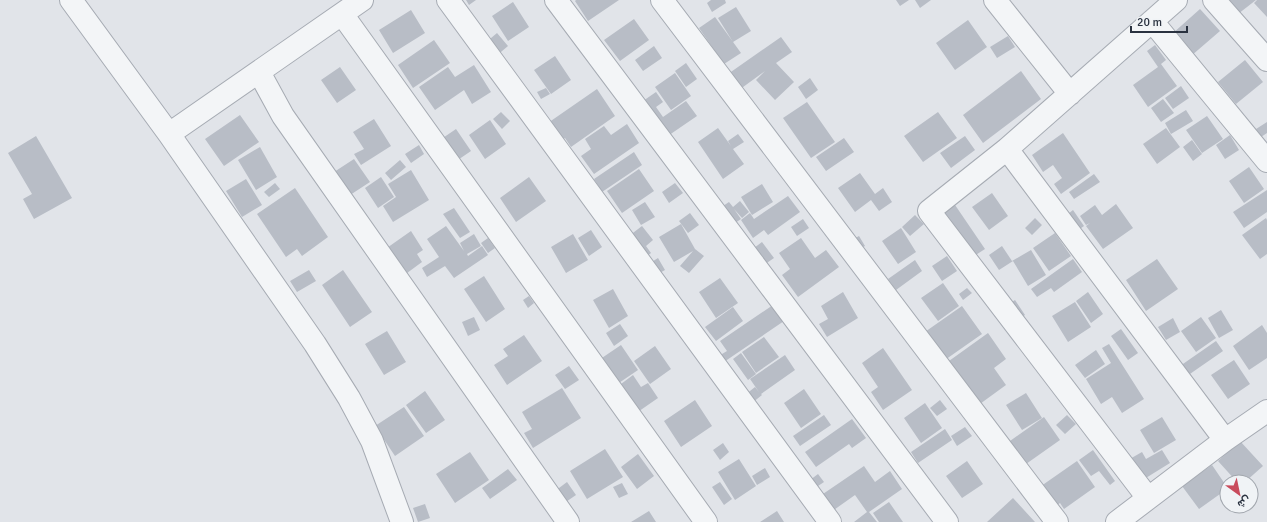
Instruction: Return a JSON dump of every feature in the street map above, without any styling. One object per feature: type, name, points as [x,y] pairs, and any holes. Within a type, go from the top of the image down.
[{"type":"street","points":[[71,0],[169,134],[315,344],[349,398],[372,441],[402,522]]},
{"type":"street","points":[[169,134],[362,0]]},
{"type":"street","points":[[448,0],[830,522]]},
{"type":"street","points":[[556,0],[947,522]]},
{"type":"street","points":[[662,0],[1057,522]]},
{"type":"street","points":[[995,0],[1070,94]]},
{"type":"street","points":[[1148,498],[929,211],[1007,149],[1176,0]]},
{"type":"street","points":[[1214,0],[1267,60]]},
{"type":"street","points":[[342,14],[706,522]]},
{"type":"street","points":[[1152,21],[1267,161]]},
{"type":"street","points":[[259,72],[283,116],[568,522]]},
{"type":"street","points":[[1007,149],[1225,440]]},
{"type":"street","points":[[1117,522],[1225,440],[1267,411]]},
{"type":"building","points":[[466,0],[476,0],[469,5]]},
{"type":"building","points":[[619,0],[588,21],[575,1]]},
{"type":"building","points":[[711,0],[725,0],[726,3],[712,12],[707,3]]},
{"type":"building","points":[[896,0],[909,0],[900,6]]},
{"type":"building","points":[[915,0],[931,0],[920,8]]},
{"type":"building","points":[[1228,0],[1256,0],[1238,14]]},
{"type":"building","points":[[1257,0],[1267,0],[1267,17],[1254,3]]},
{"type":"building","points":[[513,2],[529,27],[508,41],[492,16]]},
{"type":"building","points":[[736,7],[751,31],[733,42],[718,18]]},
{"type":"building","points":[[1200,9],[1220,31],[1191,56],[1172,34]]},
{"type":"building","points":[[411,10],[425,33],[393,53],[379,30]]},
{"type":"building","points":[[715,17],[741,53],[724,64],[699,28]]},
{"type":"building","points":[[634,19],[649,40],[620,61],[604,40]]},
{"type":"building","points":[[968,20],[987,47],[955,70],[936,43]]},
{"type":"building","points":[[497,33],[508,46],[495,57],[484,44]]},
{"type":"building","points":[[1008,36],[1015,47],[997,58],[990,47]]},
{"type":"building","points":[[781,37],[792,52],[776,63],[794,82],[775,100],[756,80],[765,71],[739,90],[728,74]]},
{"type":"building","points":[[434,40],[450,63],[413,88],[398,65]]},
{"type":"building","points":[[1155,45],[1166,60],[1161,64],[1177,86],[1148,107],[1133,85],[1158,67],[1147,51]]},
{"type":"building","points":[[654,46],[662,58],[643,71],[635,60]]},
{"type":"building","points":[[555,56],[571,80],[551,94],[534,70]]},
{"type":"building","points":[[1245,60],[1263,82],[1236,104],[1218,82]]},
{"type":"building","points":[[686,63],[697,79],[686,87],[675,71]]},
{"type":"building","points":[[474,65],[491,92],[472,104],[464,90],[435,110],[419,87],[448,67],[455,77]]},
{"type":"building","points":[[340,67],[356,90],[337,103],[321,80]]},
{"type":"building","points":[[1021,71],[1041,99],[983,143],[963,115]]},
{"type":"building","points":[[675,73],[691,96],[671,110],[655,87]]},
{"type":"building","points":[[810,78],[818,90],[806,99],[798,87]]},
{"type":"building","points":[[1181,86],[1189,98],[1173,109],[1165,98]]},
{"type":"building","points":[[546,88],[550,94],[541,99],[537,92]]},
{"type":"building","points":[[597,89],[615,116],[571,147],[565,138],[558,143],[545,125]]},
{"type":"building","points":[[656,92],[663,102],[656,107],[663,117],[686,101],[697,116],[659,142],[643,101]]},
{"type":"building","points":[[1163,99],[1174,113],[1161,122],[1151,108]]},
{"type":"building","points":[[807,102],[835,142],[811,158],[783,118]]},
{"type":"building","points":[[1186,110],[1193,121],[1171,134],[1165,123]]},
{"type":"building","points":[[501,112],[510,121],[502,129],[493,119]]},
{"type":"building","points":[[938,112],[957,138],[923,162],[904,136]]},
{"type":"building","points":[[240,115],[259,142],[224,166],[205,139]]},
{"type":"building","points":[[1207,116],[1223,139],[1202,153],[1186,130]]},
{"type":"building","points":[[374,119],[391,146],[361,165],[354,154],[364,149],[353,132]]},
{"type":"building","points":[[490,120],[506,144],[485,159],[469,135]]},
{"type":"building","points":[[1267,122],[1267,133],[1261,137],[1256,129]]},
{"type":"building","points":[[627,124],[639,143],[594,174],[581,156],[591,149],[585,139],[604,126],[611,135]]},
{"type":"building","points":[[718,128],[731,146],[728,141],[738,134],[744,142],[733,149],[744,164],[723,179],[698,142]]},
{"type":"building","points":[[1166,128],[1180,147],[1157,164],[1143,144]]},
{"type":"building","points":[[456,129],[471,151],[449,166],[434,144]]},
{"type":"building","points":[[1063,133],[1090,173],[1061,194],[1054,184],[1062,178],[1053,165],[1043,172],[1032,155]]},
{"type":"building","points":[[1230,135],[1239,150],[1225,159],[1216,145]]},
{"type":"building","points":[[36,136],[72,198],[34,219],[23,199],[32,194],[8,153]]},
{"type":"building","points":[[965,136],[975,150],[951,168],[940,153]]},
{"type":"building","points":[[844,138],[854,152],[826,171],[816,157]]},
{"type":"building","points":[[1192,140],[1202,154],[1193,161],[1183,147]]},
{"type":"building","points":[[419,145],[424,154],[411,163],[405,154]]},
{"type":"building","points":[[260,147],[277,177],[256,190],[238,160]]},
{"type":"building","points":[[634,152],[642,165],[602,192],[594,179]]},
{"type":"building","points":[[354,159],[370,182],[347,197],[331,174]]},
{"type":"building","points":[[400,160],[406,167],[391,180],[385,173]]},
{"type":"building","points":[[1249,167],[1264,189],[1244,203],[1229,181]]},
{"type":"building","points":[[639,169],[654,191],[622,213],[607,191]]},
{"type":"building","points":[[411,170],[429,200],[393,222],[383,206],[396,197],[388,184]]},
{"type":"building","points":[[860,173],[875,194],[883,188],[892,202],[879,211],[871,200],[855,212],[838,188]]},
{"type":"building","points":[[1094,174],[1100,182],[1074,199],[1069,192]]},
{"type":"building","points":[[381,177],[394,197],[378,208],[365,188]]},
{"type":"building","points":[[529,177],[546,201],[516,222],[500,198]]},
{"type":"building","points":[[246,179],[262,205],[242,217],[226,191]]},
{"type":"building","points":[[275,183],[280,189],[269,197],[264,192]]},
{"type":"building","points":[[675,183],[683,193],[669,203],[662,192]]},
{"type":"building","points":[[762,184],[773,202],[752,215],[741,197]]},
{"type":"building","points":[[295,188],[328,237],[302,256],[297,249],[286,257],[257,214]]},
{"type":"building","points":[[1267,190],[1267,212],[1244,228],[1233,212]]},
{"type":"building","points":[[992,193],[1008,216],[989,230],[972,207]]},
{"type":"building","points":[[788,196],[800,212],[768,235],[764,230],[753,238],[741,220],[750,213],[754,219]]},
{"type":"building","points":[[740,201],[749,212],[742,218],[734,209],[741,219],[729,227],[717,210],[729,202],[733,207]]},
{"type":"building","points":[[645,202],[655,217],[641,225],[632,210]]},
{"type":"building","points":[[953,202],[985,249],[968,260],[936,213]]},
{"type":"building","points":[[1116,204],[1133,228],[1103,249],[1086,226],[1090,223],[1086,225],[1080,216],[1095,205],[1102,215]]},
{"type":"building","points":[[454,208],[470,232],[460,238],[443,214]]},
{"type":"building","points":[[1073,210],[1084,226],[1074,233],[1063,218]]},
{"type":"building","points":[[690,213],[699,225],[688,233],[679,221]]},
{"type":"building","points":[[915,215],[924,224],[910,236],[902,227]]},
{"type":"building","points":[[1035,218],[1042,225],[1032,235],[1025,228]]},
{"type":"building","points":[[1266,218],[1267,254],[1260,259],[1242,235]]},
{"type":"building","points":[[803,219],[809,228],[797,236],[791,227]]},
{"type":"building","points":[[681,224],[695,249],[704,256],[689,273],[680,266],[693,251],[674,262],[659,237]]},
{"type":"building","points":[[446,226],[464,251],[460,243],[474,234],[481,246],[467,254],[468,256],[482,246],[488,255],[454,278],[445,266],[427,277],[422,268],[439,257],[427,239]]},
{"type":"building","points":[[642,226],[653,240],[646,246],[651,253],[642,260],[625,239]]},
{"type":"building","points":[[901,228],[916,252],[898,264],[882,241]]},
{"type":"building","points":[[591,230],[602,247],[589,256],[578,238]]},
{"type":"building","points":[[411,231],[423,250],[417,254],[422,262],[403,276],[384,250]]},
{"type":"building","points":[[1055,233],[1071,256],[1049,271],[1033,248]]},
{"type":"building","points":[[573,234],[588,260],[566,273],[551,247]]},
{"type":"building","points":[[859,236],[865,246],[854,252],[848,242]]},
{"type":"building","points":[[488,238],[495,248],[488,253],[481,243]]},
{"type":"building","points":[[801,238],[815,258],[826,250],[839,267],[798,297],[782,275],[790,269],[779,253]]},
{"type":"building","points":[[762,242],[774,258],[761,267],[750,251]]},
{"type":"building","points":[[1002,246],[1012,261],[1031,250],[1046,275],[1028,286],[1013,261],[999,270],[989,255]]},
{"type":"building","points":[[947,256],[957,271],[942,281],[932,266]]},
{"type":"building","points":[[658,258],[665,270],[654,276],[647,265]]},
{"type":"building","points":[[1073,259],[1082,272],[1054,292],[1051,288],[1037,297],[1031,289]]},
{"type":"building","points":[[1157,259],[1178,289],[1146,311],[1126,280]]},
{"type":"building","points":[[915,260],[922,271],[896,290],[888,279]]},
{"type":"building","points":[[309,270],[316,281],[297,292],[290,281]]},
{"type":"building","points":[[343,270],[372,312],[350,327],[322,285]]},
{"type":"building","points":[[484,276],[505,309],[486,322],[464,289]]},
{"type":"building","points":[[720,278],[738,303],[716,318],[699,292]]},
{"type":"building","points":[[943,283],[959,306],[938,321],[921,298]]},
{"type":"building","points":[[967,288],[972,293],[963,300],[959,294]]},
{"type":"building","points":[[613,289],[628,316],[609,328],[593,300]]},
{"type":"building","points":[[843,292],[858,318],[827,337],[819,324],[828,319],[821,306]]},
{"type":"building","points":[[1088,292],[1103,314],[1091,323],[1076,301]]},
{"type":"building","points":[[529,296],[534,303],[528,308],[523,300]]},
{"type":"building","points":[[1015,300],[1025,315],[1014,322],[1004,307]]},
{"type":"building","points":[[1075,302],[1091,327],[1068,342],[1052,316]]},
{"type":"building","points":[[773,305],[784,321],[721,364],[717,357],[727,351],[720,341]]},
{"type":"building","points":[[962,306],[982,334],[942,362],[922,334]]},
{"type":"building","points":[[733,307],[743,321],[716,341],[705,327]]},
{"type":"building","points":[[1221,310],[1233,330],[1219,338],[1208,318]]},
{"type":"building","points":[[474,317],[480,330],[468,336],[462,322]]},
{"type":"building","points":[[1201,317],[1216,338],[1196,352],[1181,331]]},
{"type":"building","points":[[1173,318],[1180,332],[1166,340],[1158,327]]},
{"type":"building","points":[[620,324],[628,336],[614,346],[606,333]]},
{"type":"building","points":[[1262,325],[1267,333],[1267,358],[1249,370],[1233,346]]},
{"type":"building","points":[[1121,329],[1138,353],[1128,360],[1111,336]]},
{"type":"building","points":[[387,331],[406,362],[384,375],[365,344]]},
{"type":"building","points":[[988,333],[1006,359],[994,368],[1006,385],[973,409],[942,366]]},
{"type":"building","points":[[524,335],[542,361],[507,385],[494,365],[508,356],[503,349]]},
{"type":"building","points":[[764,337],[779,357],[756,373],[742,352]]},
{"type":"building","points":[[1216,341],[1223,351],[1187,376],[1180,366]]},
{"type":"building","points":[[1109,344],[1144,399],[1122,413],[1112,397],[1101,404],[1086,379],[1111,363],[1102,348]]},
{"type":"building","points":[[621,345],[638,370],[610,389],[593,364]]},
{"type":"building","points":[[655,346],[671,369],[650,384],[634,361]]},
{"type":"building","points":[[883,348],[912,390],[883,410],[871,392],[878,387],[862,363]]},
{"type":"building","points":[[1096,350],[1105,364],[1085,378],[1075,365]]},
{"type":"building","points":[[741,353],[756,374],[748,380],[733,359]]},
{"type":"building","points":[[785,355],[795,370],[761,394],[762,395],[752,403],[745,395],[755,387],[759,392],[750,379]]},
{"type":"building","points":[[1234,360],[1250,384],[1228,399],[1211,375]]},
{"type":"building","points":[[569,366],[579,380],[565,389],[555,375]]},
{"type":"building","points":[[633,375],[641,387],[648,383],[658,398],[632,416],[613,390]]},
{"type":"building","points":[[562,388],[581,418],[533,448],[524,433],[532,429],[522,412]]},
{"type":"building","points":[[804,389],[821,414],[801,428],[784,403]]},
{"type":"building","points":[[425,391],[445,420],[426,433],[406,405]]},
{"type":"building","points":[[1026,393],[1042,418],[1022,430],[1006,405]]},
{"type":"building","points":[[695,400],[712,426],[681,447],[664,421]]},
{"type":"building","points":[[940,400],[947,409],[937,416],[930,408]]},
{"type":"building","points":[[925,403],[942,428],[921,443],[904,418]]},
{"type":"building","points":[[404,407],[424,436],[395,456],[375,426]]},
{"type":"building","points":[[824,415],[831,425],[800,446],[793,436]]},
{"type":"building","points":[[1067,415],[1076,424],[1065,434],[1056,425]]},
{"type":"building","points":[[1044,417],[1060,440],[1026,464],[1010,441]]},
{"type":"building","points":[[1162,417],[1176,440],[1154,453],[1140,430]]},
{"type":"building","points":[[852,419],[866,438],[852,448],[849,444],[816,467],[805,452]]},
{"type":"building","points":[[965,427],[972,436],[957,446],[951,436]]},
{"type":"building","points":[[945,429],[952,440],[918,463],[911,452]]},
{"type":"building","points":[[1240,441],[1263,466],[1254,474],[1230,474],[1218,461]]},
{"type":"building","points":[[723,443],[729,452],[720,460],[713,450]]},
{"type":"building","points":[[605,449],[623,477],[587,499],[570,471]]},
{"type":"building","points":[[1093,450],[1115,481],[1110,485],[1099,471],[1091,476],[1079,460]]},
{"type":"building","points":[[1162,450],[1170,463],[1141,481],[1128,460],[1142,452],[1146,459]]},
{"type":"building","points":[[470,452],[489,480],[455,503],[436,474]]},
{"type":"building","points":[[638,454],[654,476],[637,489],[621,467]]},
{"type":"building","points":[[739,459],[756,486],[735,500],[718,472]]},
{"type":"building","points":[[967,461],[983,484],[962,498],[946,476]]},
{"type":"building","points":[[1077,461],[1095,487],[1064,509],[1060,503],[1049,511],[1034,491]]},
{"type":"building","points":[[1212,465],[1219,475],[1219,495],[1199,509],[1182,486]]},
{"type":"building","points":[[864,466],[875,482],[890,471],[902,489],[869,512],[877,522],[854,522],[867,512],[855,495],[831,512],[820,496]]},
{"type":"building","points":[[765,468],[770,477],[757,485],[752,476]]},
{"type":"building","points":[[508,469],[517,480],[490,499],[482,488]]},
{"type":"building","points":[[818,474],[824,482],[815,488],[810,480]]},
{"type":"building","points":[[567,482],[576,495],[560,506],[551,494]]},
{"type":"building","points":[[720,482],[732,499],[724,505],[712,487]]},
{"type":"building","points":[[622,483],[628,494],[619,498],[613,487]]},
{"type":"building","points":[[1013,498],[1035,522],[987,522]]},
{"type":"building","points":[[889,502],[903,522],[879,522],[873,513]]},
{"type":"building","points":[[425,504],[430,518],[418,522],[413,508]]},
{"type":"building","points":[[649,511],[656,522],[631,522]]},
{"type":"building","points":[[777,511],[784,522],[760,522]]}]
